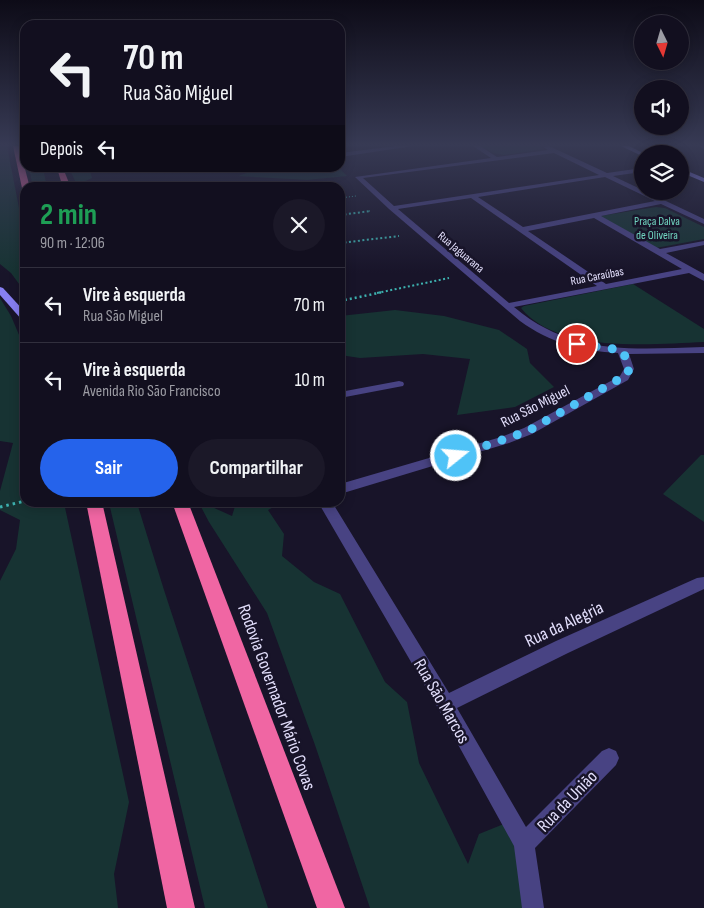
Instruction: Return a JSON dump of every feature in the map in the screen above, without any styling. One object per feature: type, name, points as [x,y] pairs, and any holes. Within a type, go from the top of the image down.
[{"type":"highway","points":[[95,507],[181,908]]},
{"type":"highway","name":"Rodovia Governador Mário Covas","points":[[182,507],[331,908]]},
{"type":"main road","points":[[0,290],[20,312]]},
{"type":"street","name":"Rua Jaguarana","points":[[370,188],[527,322],[553,338],[577,344],[622,350],[704,350]]},
{"type":"street","points":[[392,208],[524,188]]},
{"type":"street","points":[[633,188],[704,222]]},
{"type":"street","points":[[473,196],[605,287]]},
{"type":"street","points":[[521,230],[662,202]]},
{"type":"street","points":[[594,215],[704,278]]},
{"type":"street","points":[[660,252],[704,243]]},
{"type":"street","name":"Rua Caraúbas","points":[[508,306],[690,270]]},
{"type":"street","name":"Rua São Miguel","points":[[345,488],[474,450],[528,431],[624,378],[629,372],[629,365],[622,350]]},
{"type":"street","points":[[345,394],[399,384]]},
{"type":"street","name":"Rua São Marcos","points":[[328,507],[445,704],[524,844],[533,908]]},
{"type":"street","name":"Rua da Alegria","points":[[445,704],[562,647],[702,583]]},
{"type":"street","name":"Rua da União","points":[[524,844],[609,758]]},
{"type":"path","points":[[345,214],[379,210]]},
{"type":"path","points":[[345,242],[404,235]]},
{"type":"path","points":[[345,300],[457,276]]},
{"type":"path","points":[[0,507],[20,502]]},
{"type":"green space","points":[[0,188],[15,188],[20,213],[20,285],[11,273],[0,264]]},
{"type":"green space","name":"Praça Dalva de Oliveira","points":[[656,207],[665,208],[704,227],[704,239],[656,248],[600,216]]},
{"type":"green space","points":[[633,284],[704,329],[704,342],[633,344],[581,340],[558,333],[537,323],[521,308],[524,306]]},
{"type":"green space","points":[[0,298],[11,316],[20,337],[20,507],[65,507],[129,802],[114,874],[118,908],[0,908],[0,581],[16,549],[20,520],[0,510],[0,491],[13,443],[0,441]]},
{"type":"green space","points":[[395,310],[444,316],[499,330],[527,349],[530,363],[554,387],[515,407],[457,415],[470,359],[423,354],[360,358],[345,356],[345,315]]},
{"type":"green space","points":[[701,455],[704,455],[704,522],[663,494]]},
{"type":"green space","points":[[110,507],[138,507],[268,908],[205,908]]},
{"type":"green space","points":[[201,507],[212,507],[232,516],[235,507],[274,507],[268,510],[284,534],[282,556],[314,582],[340,594],[385,682],[407,702],[419,763],[468,864],[479,834],[514,820],[528,908],[370,908],[315,745],[267,613]]},
{"type":"route","points":[[456,456],[528,431],[628,374],[629,365],[622,350],[577,344]]}]
